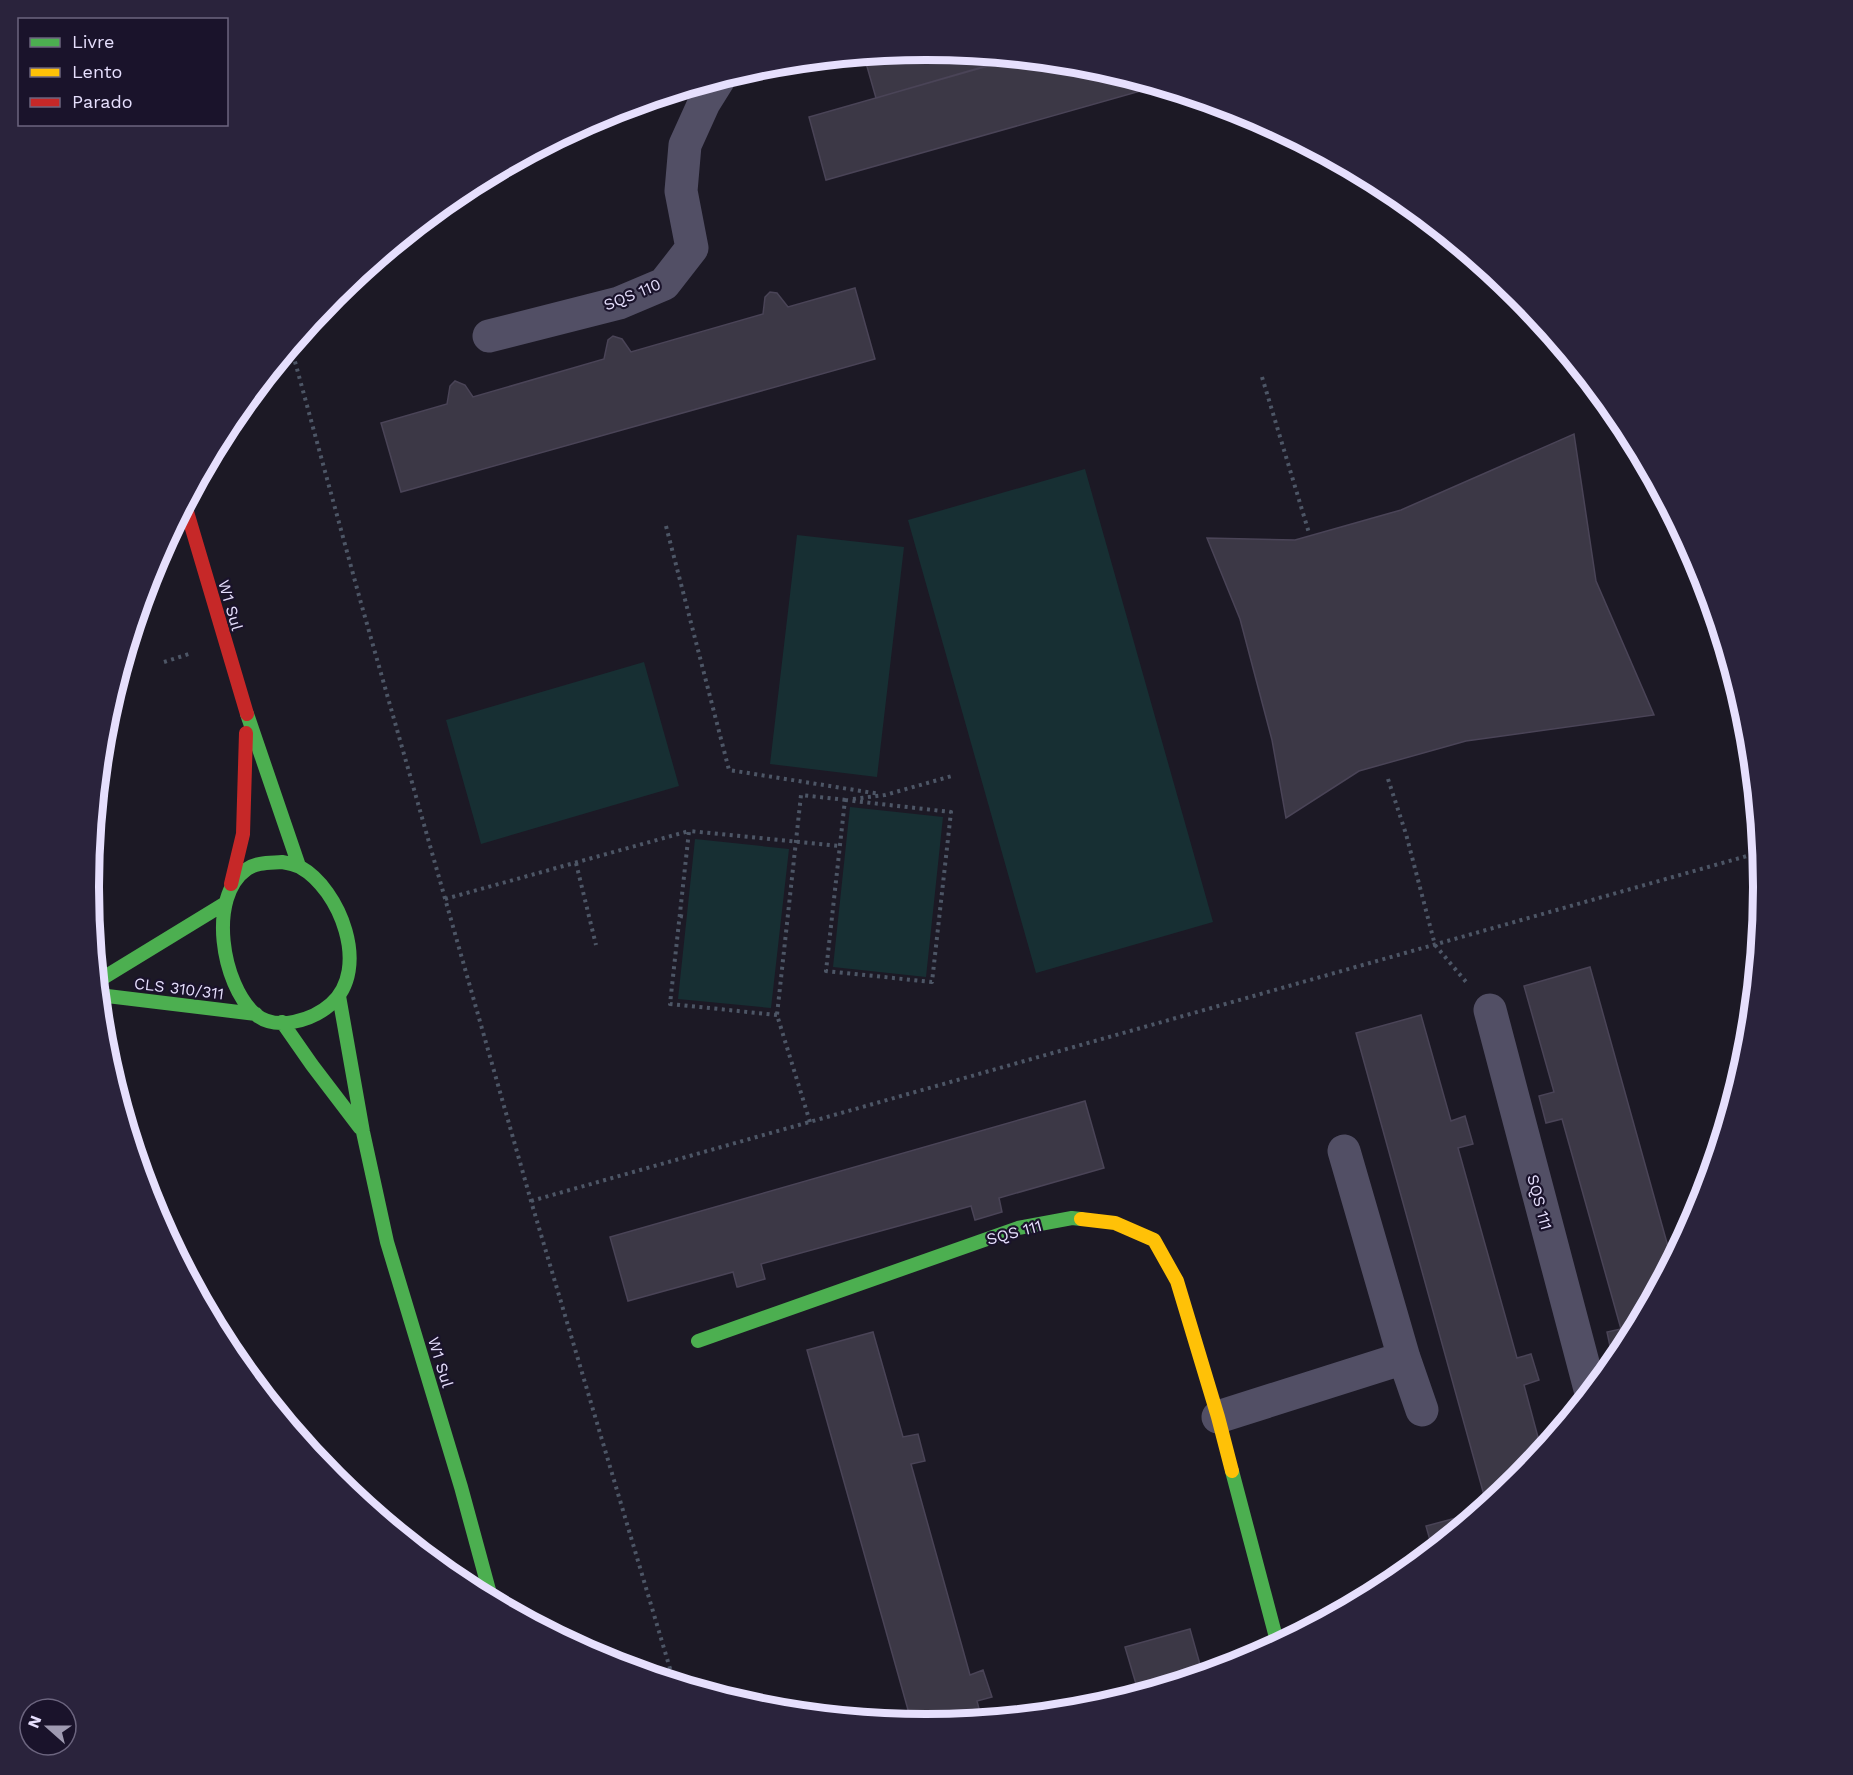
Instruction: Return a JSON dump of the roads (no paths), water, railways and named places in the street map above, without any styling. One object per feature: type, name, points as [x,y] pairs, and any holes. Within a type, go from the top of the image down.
[{"type":"street","name":"SQS 110","points":[[489,336],[619,303],[664,284],[692,248],[681,191],[686,145],[704,103],[714,88]]},
{"type":"street","name":"W1 Sul","points":[[188,515],[247,714],[299,866]]},
{"type":"street","name":"W1 Sul","points":[[231,884],[243,834],[247,714]]},
{"type":"street","points":[[282,862],[299,866],[322,886],[339,909],[349,939],[350,969],[339,996],[323,1011],[303,1020],[282,1022],[268,1020],[255,1014],[236,988],[227,960],[222,931],[224,904],[231,884],[248,868],[264,863],[282,862]]},
{"type":"street","name":"CLS 310/311","points":[[104,977],[224,904]]},
{"type":"street","name":"CLS 310/311","points":[[106,996],[255,1014]]},
{"type":"street","name":"W1 Sul","points":[[339,996],[363,1132],[387,1242],[489,1589]]},
{"type":"street","name":"SQS 111","points":[[1490,1010],[1588,1383]]},
{"type":"street","name":"W1 Sul","points":[[282,1022],[363,1132]]},
{"type":"street","points":[[1344,1150],[1404,1358],[1422,1410]]},
{"type":"street","name":"SQS 111","points":[[698,1341],[1018,1228],[1072,1218],[1114,1223],[1154,1240],[1178,1281],[1218,1417],[1276,1637]]},
{"type":"street","points":[[1218,1417],[1404,1358]]}]
